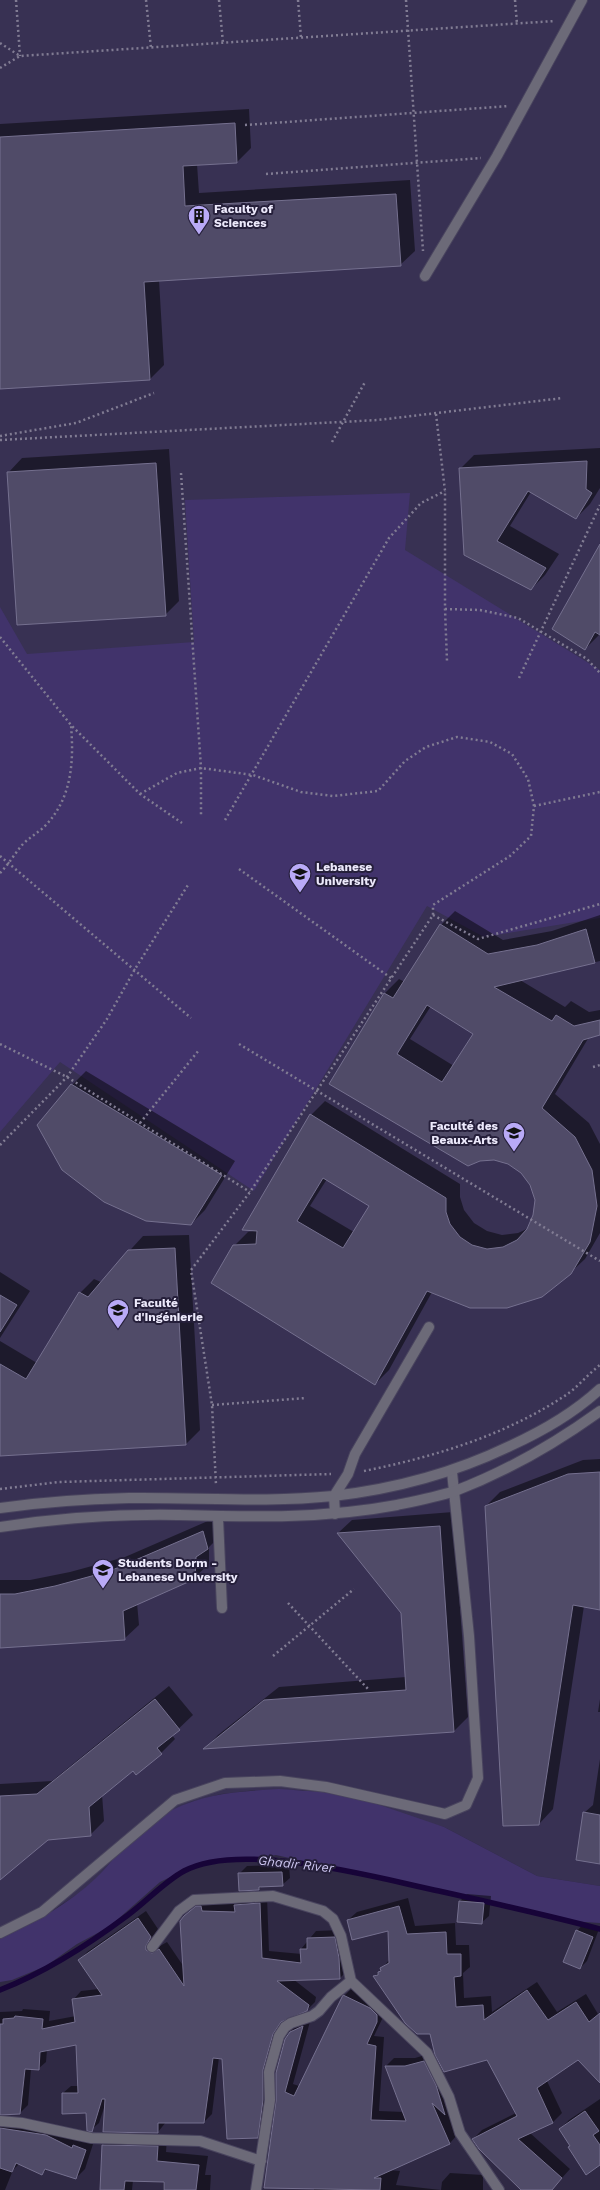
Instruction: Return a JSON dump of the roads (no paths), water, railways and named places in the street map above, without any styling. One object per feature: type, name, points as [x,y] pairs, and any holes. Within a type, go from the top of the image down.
[{"type":"street","points":[[425,276],[497,156],[582,0]]},
{"type":"street","points":[[335,1514],[334,1496],[348,1474],[355,1454],[429,1327]]},
{"type":"street","points":[[0,1508],[128,1498],[217,1499],[334,1496],[402,1484],[452,1472],[532,1436],[564,1417],[600,1389]]},
{"type":"street","points":[[0,1527],[66,1519],[130,1516],[218,1518],[335,1514],[377,1509],[454,1491],[495,1474],[573,1431],[600,1411]]},
{"type":"street","points":[[0,1933],[42,1912],[175,1800],[225,1783],[280,1780],[318,1786],[446,1814],[466,1805],[478,1778],[469,1636],[452,1472]]},
{"type":"street","points":[[218,1518],[222,1608]]},
{"type":"street","points":[[152,1947],[179,1911],[194,1900],[273,1896],[323,1911],[333,1919],[341,1936],[351,1981],[427,2053],[449,2097],[460,2133],[500,2190]]},
{"type":"street","points":[[256,2190],[270,2100],[269,2072],[279,2036],[285,2026],[312,2016],[319,2011],[331,1997],[351,1981]]},
{"type":"street","points":[[0,2120],[22,2123],[91,2138],[200,2141],[261,2161]]},
{"type":"waterway","name":"Ghadir River","points":[[0,1990],[34,1975],[66,1957],[98,1937],[128,1915],[177,1875],[209,1862],[239,1859],[273,1860],[310,1864],[381,1878],[600,1929]]},
{"type":"place","name":"Faculty of Sciences","points":[[199,236]]},
{"type":"place","name":"Lebanese University","points":[[300,894]]},
{"type":"place","name":"Faculté des Beaux-Arts","points":[[514,1152]]},
{"type":"place","name":"Faculté d'Ingénierie","points":[[118,1330]]},
{"type":"place","name":"Students Dorm - Lebanese University","points":[[103,1590]]}]
